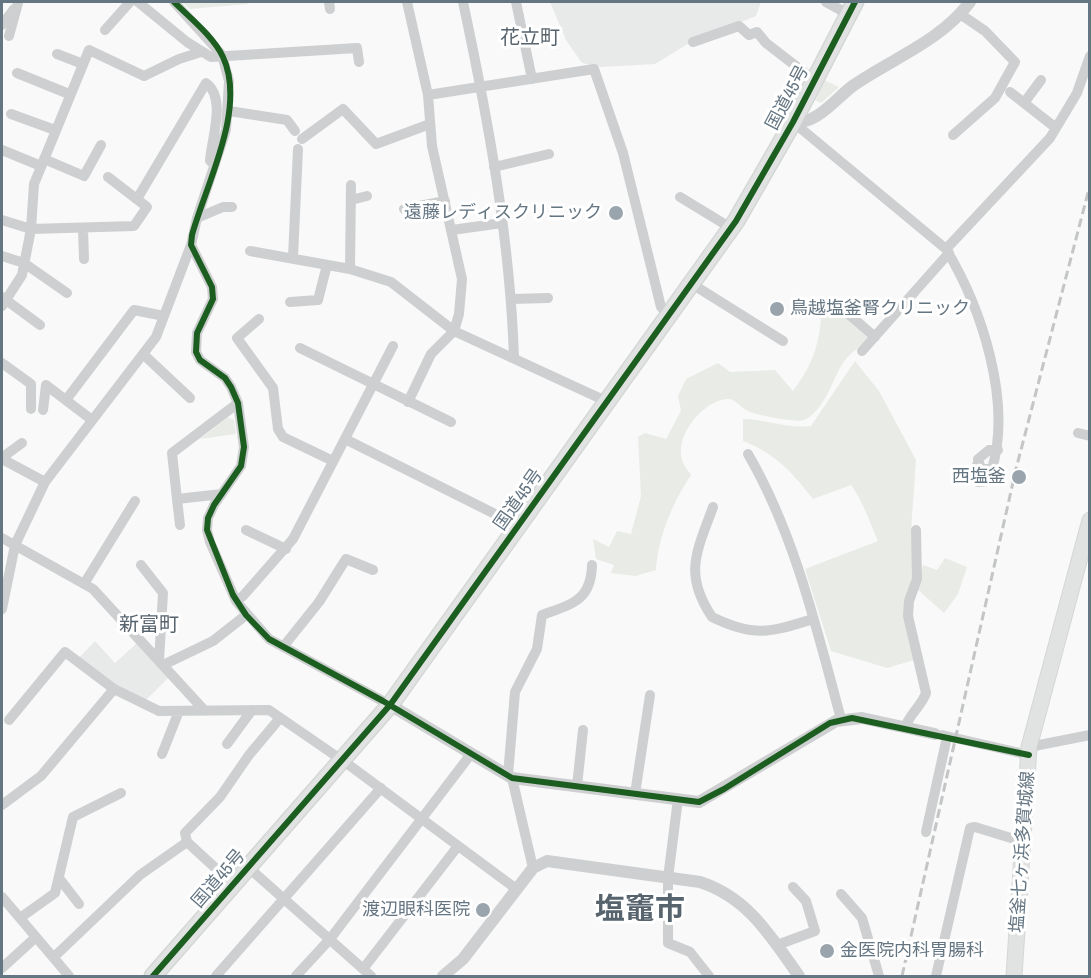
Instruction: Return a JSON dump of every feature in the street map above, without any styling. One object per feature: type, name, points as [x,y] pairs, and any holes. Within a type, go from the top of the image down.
[{"type":"highway","name":"国道45号","points":[[153,976],[390,705],[731,228],[793,122],[852,8]]},
{"type":"main road","name":"塩釜七ヶ浜多賀城線","points":[[1014,976],[1033,749],[1089,520]]},
{"type":"street","points":[[2,25],[19,2]]},
{"type":"street","points":[[9,36],[19,2]]},
{"type":"street","points":[[105,30],[130,2]]},
{"type":"street","points":[[138,2],[201,52],[211,57],[357,48],[359,62]]},
{"type":"street","points":[[2,609],[15,545],[45,482],[156,337],[191,245],[197,218],[215,164],[229,111],[229,81],[222,55],[174,2]]},
{"type":"street","points":[[407,2],[428,95],[430,124],[462,279],[459,314],[454,331],[431,354],[408,402]]},
{"type":"street","points":[[463,2],[481,86],[494,167],[512,299],[514,358]]},
{"type":"street","points":[[516,2],[532,79]]},
{"type":"street","points":[[793,122],[808,121],[816,117],[854,85],[927,42],[960,14],[970,2]]},
{"type":"street","points":[[831,3],[852,8]]},
{"type":"street","points":[[952,135],[995,98],[1016,62],[985,31],[960,14]]},
{"type":"street","points":[[693,42],[739,26],[750,35],[757,32],[766,43],[814,80]]},
{"type":"street","points":[[40,325],[3,301],[22,275],[31,229],[34,184],[89,50],[144,76],[179,59],[201,52]]},
{"type":"street","points":[[57,54],[83,64]]},
{"type":"street","points":[[862,351],[947,251],[1050,138],[1077,93],[1089,56]]},
{"type":"street","points":[[428,95],[594,69],[623,153],[661,307],[669,315]]},
{"type":"street","points":[[17,73],[69,94]]},
{"type":"street","points":[[1024,103],[1041,80]]},
{"type":"street","points":[[137,199],[206,83],[211,87],[215,99],[210,161],[215,164]]},
{"type":"street","points":[[1010,92],[1056,128]]},
{"type":"street","points":[[298,139],[344,109],[376,144],[430,124]]},
{"type":"street","points":[[229,111],[287,120],[298,139],[293,257]]},
{"type":"street","points":[[12,114],[55,130]]},
{"type":"street","points":[[793,122],[947,251],[966,285],[985,344],[1000,415],[998,450],[992,469],[981,469],[978,459],[988,450],[998,450]]},
{"type":"street","points":[[2,150],[84,176],[101,145]]},
{"type":"street","points":[[494,167],[549,154]]},
{"type":"street","points":[[2,220],[31,229],[134,226],[147,207],[108,177]]},
{"type":"street","points":[[350,269],[351,185]]},
{"type":"street","points":[[351,200],[367,196]]},
{"type":"street","points":[[680,197],[731,228]]},
{"type":"street","points":[[404,209],[445,201]]},
{"type":"street","points":[[197,218],[223,207],[232,207]]},
{"type":"street","points":[[452,230],[502,223]]},
{"type":"street","points":[[83,228],[84,259]]},
{"type":"street","points":[[191,245],[212,287],[213,299],[197,333],[196,352],[206,365],[225,378],[238,403],[244,455],[241,466],[208,518],[207,530],[236,601],[269,639],[390,705],[510,776],[635,794],[705,800],[830,723],[841,719],[862,718],[941,735],[1033,749],[1089,735]]},
{"type":"street","points":[[250,251],[350,269],[391,282],[454,331],[608,402]]},
{"type":"street","points":[[2,256],[24,262],[67,293]]},
{"type":"street","points":[[290,302],[318,300],[327,265]]},
{"type":"street","points":[[692,284],[783,341]]},
{"type":"street","points":[[512,299],[548,298]]},
{"type":"street","points":[[66,400],[134,310],[164,316]]},
{"type":"street","points":[[846,312],[875,337]]},
{"type":"street","points":[[259,319],[237,338],[273,388],[278,429],[283,437],[333,461]]},
{"type":"street","points":[[236,601],[286,549],[393,346]]},
{"type":"street","points":[[300,348],[450,422]]},
{"type":"street","points":[[143,354],[190,398]]},
{"type":"street","points":[[2,363],[31,384],[37,409],[46,386],[92,420]]},
{"type":"street","points":[[180,525],[172,453],[238,403]]},
{"type":"street","points":[[345,439],[519,526]]},
{"type":"street","points":[[22,443],[7,454],[4,460],[45,482]]},
{"type":"street","points":[[748,454],[767,487],[813,619],[841,719]]},
{"type":"street","points":[[177,499],[222,494]]},
{"type":"street","points":[[84,584],[135,501]]},
{"type":"street","points":[[713,507],[694,557],[693,572],[706,609],[712,617],[725,624],[764,633],[813,619]]},
{"type":"street","points":[[246,530],[286,549]]},
{"type":"street","points":[[905,728],[907,721],[923,703],[926,693],[909,616],[909,601],[917,579],[915,530]]},
{"type":"street","points":[[2,538],[84,584],[107,604],[204,710]]},
{"type":"street","points":[[283,647],[304,623],[348,554],[374,570]]},
{"type":"street","points":[[533,868],[510,776],[515,692],[537,649],[542,615],[581,599],[592,581],[592,564]]},
{"type":"street","points":[[141,565],[163,593],[161,663]]},
{"type":"street","points":[[161,663],[213,641],[246,615]]},
{"type":"street","points":[[9,720],[65,652],[114,689],[159,711],[269,710],[343,760],[515,888]]},
{"type":"street","points":[[2,805],[41,776],[114,689]]},
{"type":"street","points":[[635,794],[650,694]]},
{"type":"street","points":[[227,744],[252,710]]},
{"type":"street","points":[[162,754],[179,711]]},
{"type":"street","points":[[234,885],[187,842],[185,832],[220,797],[249,755],[280,718]]},
{"type":"street","points":[[577,786],[584,730]]},
{"type":"street","points":[[926,832],[941,735]]},
{"type":"street","points":[[296,976],[330,939],[420,817],[471,754]]},
{"type":"street","points":[[216,976],[381,788]]},
{"type":"street","points":[[20,918],[55,893],[73,817],[121,793]]},
{"type":"street","points":[[678,799],[668,878],[668,943],[690,952],[709,976]]},
{"type":"street","points":[[936,976],[970,828],[975,827],[1024,842]]},
{"type":"street","points":[[54,957],[140,875],[187,842]]},
{"type":"street","points":[[249,867],[367,973],[458,846]]},
{"type":"street","points":[[444,976],[463,959],[515,888],[533,868],[542,862],[554,861],[700,882],[731,895],[765,927],[799,976]]},
{"type":"street","points":[[59,878],[79,904]]},
{"type":"street","points":[[777,945],[814,931],[806,901],[793,886]]},
{"type":"street","points":[[842,894],[862,918],[879,976]]},
{"type":"street","points":[[3,901],[69,976]]},
{"type":"street","points":[[2,968],[36,937]]},
{"type":"shaded area","points":[[182,2],[248,2],[248,4],[190,9]]},
{"type":"shaded area","points":[[550,2],[761,2],[756,16],[691,42],[655,64],[601,67],[582,63],[566,40]]},
{"type":"shaded area","points":[[824,80],[839,87],[821,103],[815,100]]},
{"type":"shaded area","points":[[829,296],[842,315],[867,337],[840,367],[818,409],[800,421],[751,412],[727,399],[718,401],[700,413],[687,430],[683,440],[682,459],[691,475],[668,520],[660,545],[656,570],[635,576],[611,573],[614,565],[596,559],[593,539],[609,547],[617,531],[631,534],[641,496],[638,437],[645,433],[666,439],[681,411],[678,396],[686,379],[718,363],[730,372],[775,370],[793,391],[805,374],[816,349],[821,319],[815,317],[817,298]]},
{"type":"shaded area","points":[[855,361],[879,391],[916,460],[911,531],[915,578],[905,603],[914,660],[887,668],[831,651],[805,569],[878,541],[855,491],[851,485],[813,499],[782,464],[743,441],[743,419],[802,427],[811,426]]},
{"type":"shaded area","points":[[228,417],[234,420],[236,434],[200,439]]},
{"type":"shaded area","points":[[945,558],[967,567],[958,594],[944,613],[917,589],[923,565],[937,570]]},
{"type":"shaded area","points":[[95,641],[115,663],[137,643],[169,677],[144,702],[115,687],[78,659]]},
{"type":"railway","points":[[902,976],[1016,469],[1090,185]]},
{"type":"cycle path","points":[[174,2],[219,49],[229,77],[230,100],[222,146],[192,235],[191,245],[212,287],[213,299],[197,333],[196,352],[200,360],[225,378],[231,387],[238,403],[244,447],[241,466],[214,505],[208,518],[207,530],[233,595],[246,615],[269,639],[383,701],[512,778],[699,802],[830,723],[852,718],[1029,755]]},
{"type":"cycle path","points":[[153,976],[390,705],[736,221],[793,122],[855,2]]},
{"type":"place","name":"遠藤レディスクリニック","points":[[616,213]]},
{"type":"place","name":"鳥越塩釜腎クリニック","points":[[777,309]]},
{"type":"place","name":"西塩釜","points":[[1019,477]]},
{"type":"place","name":"渡辺眼科医院","points":[[483,910]]},
{"type":"place","name":"金医院内科胃腸科","points":[[827,951]]},
{"type":"district","name":"花立町","points":[[530,39]]},
{"type":"district","name":"新富町","points":[[149,626]]},
{"type":"district","name":"塩竈市","points":[[640,911]]}]
